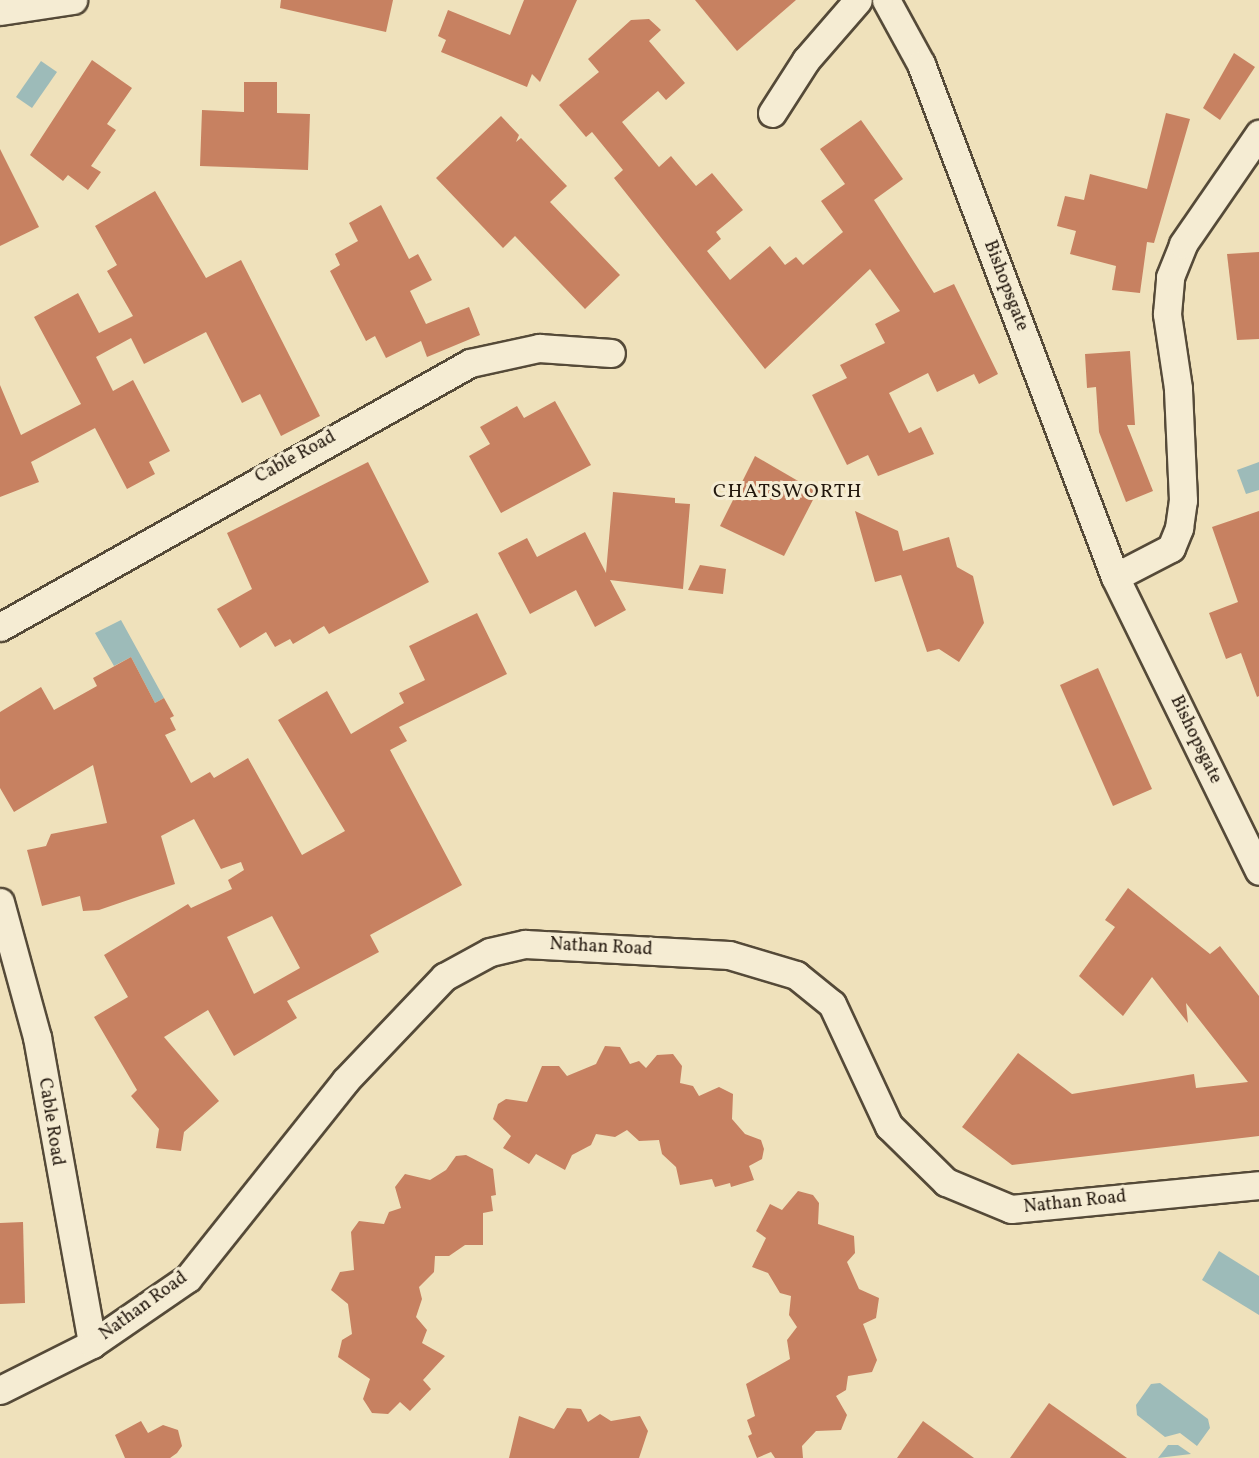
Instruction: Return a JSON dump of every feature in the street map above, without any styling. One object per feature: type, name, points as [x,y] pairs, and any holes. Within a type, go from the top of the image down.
[{"type":"street","points":[[0,12],[73,0]]},
{"type":"street","points":[[772,113],[806,60],[858,0]]},
{"type":"street","name":"Bishopsgate","points":[[886,0],[921,64],[1115,577],[1259,871]]},
{"type":"street","points":[[1115,577],[1171,548],[1179,528],[1183,500],[1178,388],[1167,314],[1170,277],[1183,244],[1259,134]]},
{"type":"street","name":"Cable Road","points":[[0,627],[470,363],[539,348],[611,353]]},
{"type":"street","name":"Cable Road","points":[[0,903],[37,1037],[92,1344]]},
{"type":"street","name":"Nathan Road","points":[[0,1390],[92,1344],[188,1278],[345,1081],[444,977],[490,952],[525,944],[729,955],[796,975],[832,1004],[889,1126],[946,1182],[1011,1209],[1259,1185]]},
{"type":"water","points":[[41,61],[57,72],[32,108],[16,97]]},
{"type":"water","points":[[1259,462],[1259,490],[1246,494],[1237,470]]},
{"type":"water","points":[[121,620],[164,698],[155,703],[131,657],[114,666],[95,633]]},
{"type":"water","points":[[1219,1251],[1259,1276],[1259,1315],[1202,1280]]},
{"type":"water","points":[[1160,1383],[1208,1419],[1210,1428],[1197,1446],[1180,1433],[1165,1437],[1137,1415],[1136,1405],[1151,1384]]},
{"type":"water","points":[[1168,1445],[1178,1445],[1191,1454],[1158,1458]]},
{"type":"building","points":[[281,0],[393,0],[386,32],[280,8]]},
{"type":"building","points":[[524,0],[577,0],[540,82],[532,74],[527,87],[441,52],[446,40],[438,36],[448,10],[510,35]]},
{"type":"building","points":[[695,0],[796,0],[737,51]]},
{"type":"building","points":[[649,19],[661,30],[649,41],[685,83],[666,100],[658,91],[622,122],[659,167],[671,156],[696,186],[712,173],[743,210],[716,232],[721,239],[707,251],[730,280],[770,246],[785,265],[796,257],[803,265],[843,232],[821,201],[845,184],[820,149],[861,120],[903,179],[874,200],[934,293],[954,284],[998,374],[979,384],[974,374],[937,392],[928,373],[889,393],[909,433],[921,427],[934,454],[878,476],[868,455],[847,465],[812,395],[847,378],[840,365],[885,343],[875,324],[900,311],[870,269],[765,369],[614,178],[623,170],[592,132],[586,137],[559,105],[599,72],[588,59],[631,20]]},
{"type":"building","points":[[1234,53],[1255,67],[1220,120],[1203,108]]},
{"type":"building","points":[[92,60],[132,88],[107,124],[116,130],[91,166],[101,172],[88,190],[68,175],[63,181],[30,155]]},
{"type":"building","points":[[244,82],[277,82],[277,113],[310,114],[308,170],[200,166],[202,110],[244,112]]},
{"type":"building","points":[[1166,113],[1190,119],[1154,243],[1147,242],[1140,293],[1112,290],[1116,266],[1070,254],[1076,231],[1057,226],[1065,196],[1084,200],[1090,174],[1147,189]]},
{"type":"building","points":[[501,116],[519,135],[516,142],[521,138],[567,186],[550,202],[620,275],[585,309],[515,236],[503,248],[436,178]]},
{"type":"building","points":[[0,149],[39,227],[0,246]]},
{"type":"building","points":[[155,191],[206,278],[241,260],[320,416],[281,436],[260,394],[242,403],[206,332],[144,364],[131,338],[96,357],[113,391],[133,380],[170,451],[149,462],[155,474],[127,489],[95,428],[31,462],[39,482],[0,497],[0,385],[21,435],[81,404],[34,317],[78,293],[99,333],[133,316],[107,271],[117,265],[95,226]]},
{"type":"building","points":[[381,205],[409,259],[418,254],[432,280],[410,291],[426,324],[469,307],[480,335],[427,357],[421,341],[386,358],[375,336],[366,341],[330,271],[340,265],[335,254],[358,241],[349,223]]},
{"type":"building","points":[[1259,252],[1259,339],[1237,340],[1227,254]]},
{"type":"building","points":[[1130,351],[1135,425],[1127,425],[1153,491],[1126,502],[1099,432],[1096,387],[1087,388],[1085,354]]},
{"type":"building","points":[[555,401],[591,465],[501,513],[469,456],[490,444],[480,427],[517,406],[524,418]]},
{"type":"building","points":[[755,456],[817,492],[784,556],[720,526]]},
{"type":"building","points":[[368,462],[429,582],[329,634],[324,626],[293,644],[290,639],[275,647],[266,632],[240,648],[217,609],[252,589],[227,533]]},
{"type":"building","points":[[613,492],[675,498],[675,503],[690,504],[683,589],[610,580],[626,610],[595,627],[576,590],[530,614],[498,553],[527,538],[537,557],[585,532],[606,573]]},
{"type":"building","points":[[855,511],[898,531],[903,551],[949,537],[957,567],[973,576],[984,623],[959,662],[939,649],[927,652],[901,575],[875,582]]},
{"type":"building","points":[[1259,511],[1259,696],[1257,697],[1241,653],[1226,659],[1209,613],[1238,602],[1212,527]]},
{"type":"building","points":[[700,565],[726,569],[723,594],[688,590]]},
{"type":"building","points":[[477,613],[507,674],[399,727],[407,741],[390,750],[462,885],[370,935],[379,952],[287,1001],[297,1018],[234,1056],[208,1010],[164,1037],[219,1101],[184,1132],[181,1151],[156,1148],[159,1129],[131,1096],[137,1090],[94,1017],[128,997],[104,955],[188,904],[191,908],[232,889],[228,880],[244,870],[241,862],[221,869],[194,819],[161,836],[175,884],[99,910],[83,911],[80,896],[42,906],[27,850],[46,846],[51,834],[107,823],[93,765],[14,812],[0,788],[0,712],[41,687],[54,710],[97,686],[93,678],[131,657],[155,703],[164,698],[174,716],[170,718],[176,730],[165,735],[191,783],[210,772],[214,778],[248,758],[302,855],[345,831],[278,720],[327,691],[351,734],[404,703],[399,693],[425,680],[409,646]],"holes":[[[272,916],[300,968],[254,994],[227,937]]]},
{"type":"building","points":[[1098,668],[1152,789],[1113,806],[1060,685]]},
{"type":"building","points":[[1128,888],[1210,954],[1220,946],[1259,996],[1259,1136],[1012,1165],[962,1127],[1018,1053],[1072,1094],[1194,1074],[1196,1088],[1248,1082],[1186,1003],[1188,1023],[1152,977],[1123,1016],[1079,976],[1115,927],[1105,920]]},
{"type":"building","points":[[605,1046],[620,1047],[630,1064],[639,1061],[646,1068],[657,1055],[673,1054],[682,1066],[680,1083],[693,1086],[699,1096],[719,1087],[733,1094],[732,1119],[745,1134],[761,1140],[764,1149],[762,1159],[749,1166],[754,1180],[731,1187],[730,1183],[715,1187],[712,1179],[680,1185],[676,1167],[662,1154],[659,1140],[639,1141],[627,1130],[615,1137],[596,1134],[591,1145],[572,1155],[565,1170],[536,1154],[529,1164],[503,1148],[511,1136],[493,1119],[498,1104],[506,1099],[527,1102],[542,1066],[559,1066],[567,1076],[596,1064]]},
{"type":"building","points":[[466,1155],[493,1169],[496,1195],[491,1196],[493,1211],[483,1213],[483,1245],[465,1245],[449,1256],[435,1256],[434,1272],[419,1287],[422,1299],[416,1317],[427,1330],[422,1343],[445,1356],[423,1380],[431,1389],[410,1411],[400,1402],[388,1414],[372,1413],[363,1399],[370,1379],[338,1357],[342,1340],[352,1334],[348,1304],[331,1290],[340,1272],[354,1270],[351,1232],[359,1221],[384,1224],[389,1212],[401,1208],[395,1187],[405,1174],[430,1180],[446,1170],[456,1156]]},
{"type":"building","points":[[798,1191],[813,1195],[819,1203],[818,1224],[854,1236],[855,1253],[847,1262],[859,1289],[879,1298],[876,1318],[863,1324],[877,1360],[872,1372],[848,1376],[846,1390],[836,1396],[847,1415],[841,1430],[816,1431],[802,1446],[803,1458],[775,1458],[771,1452],[757,1458],[748,1436],[752,1434],[747,1420],[755,1416],[746,1384],[790,1359],[787,1340],[797,1327],[789,1315],[791,1296],[780,1293],[768,1273],[752,1267],[766,1238],[756,1231],[770,1204],[782,1210]]},
{"type":"building","points":[[23,1222],[25,1303],[0,1304],[0,1223]]},
{"type":"building","points":[[1049,1403],[1127,1458],[1010,1458]]},
{"type":"building","points":[[567,1408],[581,1409],[588,1422],[600,1414],[611,1421],[640,1416],[648,1431],[639,1458],[509,1458],[519,1416],[554,1429]]},
{"type":"building","points":[[141,1421],[148,1433],[163,1425],[178,1430],[182,1446],[177,1453],[170,1458],[125,1458],[115,1435]]},
{"type":"building","points":[[923,1421],[974,1458],[897,1458]]},
{"type":"district","name":"CHATSWORTH","points":[[788,492]]}]
